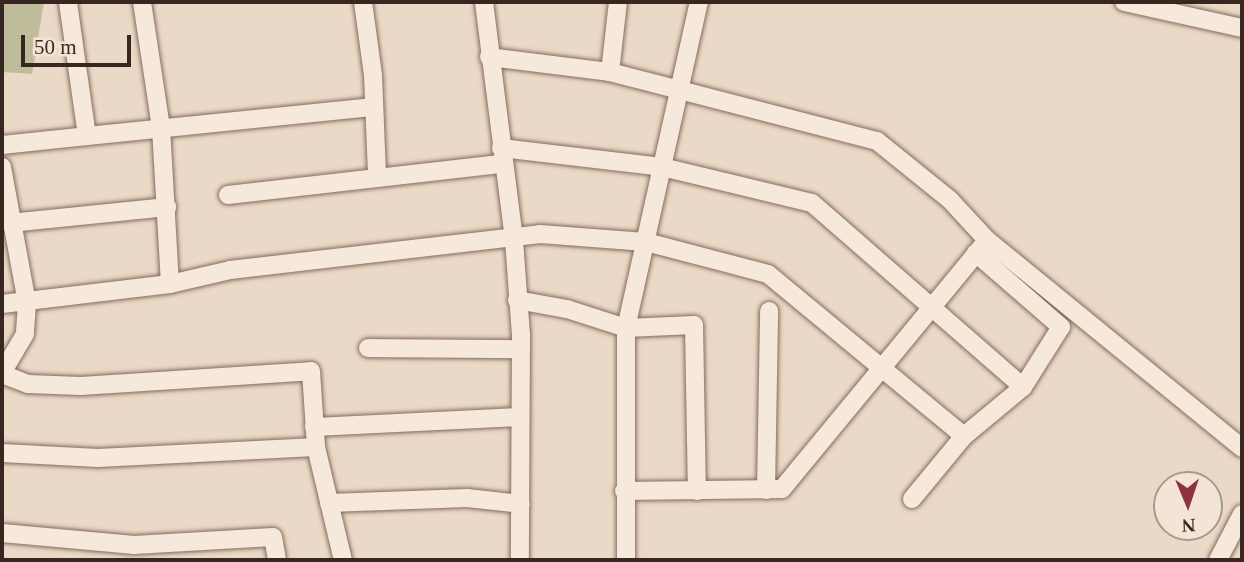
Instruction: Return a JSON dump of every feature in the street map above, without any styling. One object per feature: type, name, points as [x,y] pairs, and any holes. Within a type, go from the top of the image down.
[{"type":"street","points":[[68,2],[87,136]]},
{"type":"street","points":[[142,2],[160,128],[170,284]]},
{"type":"street","points":[[363,2],[373,75],[372,107],[377,176]]},
{"type":"street","points":[[484,2],[501,156],[514,240],[522,349],[520,560]]},
{"type":"street","points":[[610,72],[618,2]]},
{"type":"street","points":[[626,560],[626,328],[699,2]]},
{"type":"street","points":[[1124,2],[1242,28]]},
{"type":"street","points":[[489,57],[610,72],[681,88],[877,141],[950,200],[982,247],[1061,327],[1023,387],[964,436],[912,499]]},
{"type":"street","points":[[2,145],[372,107]]},
{"type":"street","points":[[228,195],[377,176],[501,156],[662,167],[812,203],[1023,387]]},
{"type":"street","points":[[2,167],[10,223],[27,303],[25,334],[2,373],[27,384],[81,386],[311,371],[316,447],[343,560]]},
{"type":"street","points":[[10,223],[167,207]]},
{"type":"street","points":[[2,304],[27,303],[40,296],[170,284],[230,270],[514,240],[540,234],[646,242],[768,274],[964,436]]},
{"type":"street","points":[[624,491],[766,490],[790,484],[882,366],[982,247]]},
{"type":"street","points":[[982,247],[1242,449]]},
{"type":"street","points":[[517,300],[567,309],[626,328],[694,325],[697,491]]},
{"type":"street","points":[[766,490],[769,311]]},
{"type":"street","points":[[368,348],[522,349]]},
{"type":"street","points":[[314,427],[520,416]]},
{"type":"street","points":[[2,453],[98,458],[316,447]]},
{"type":"street","points":[[329,503],[467,498],[521,504]]},
{"type":"street","points":[[1218,560],[1242,514]]},
{"type":"street","points":[[2,533],[134,545],[273,537],[277,560]]},
{"type":"shaded area","points":[[2,2],[44,2],[32,74],[2,72]]}]
